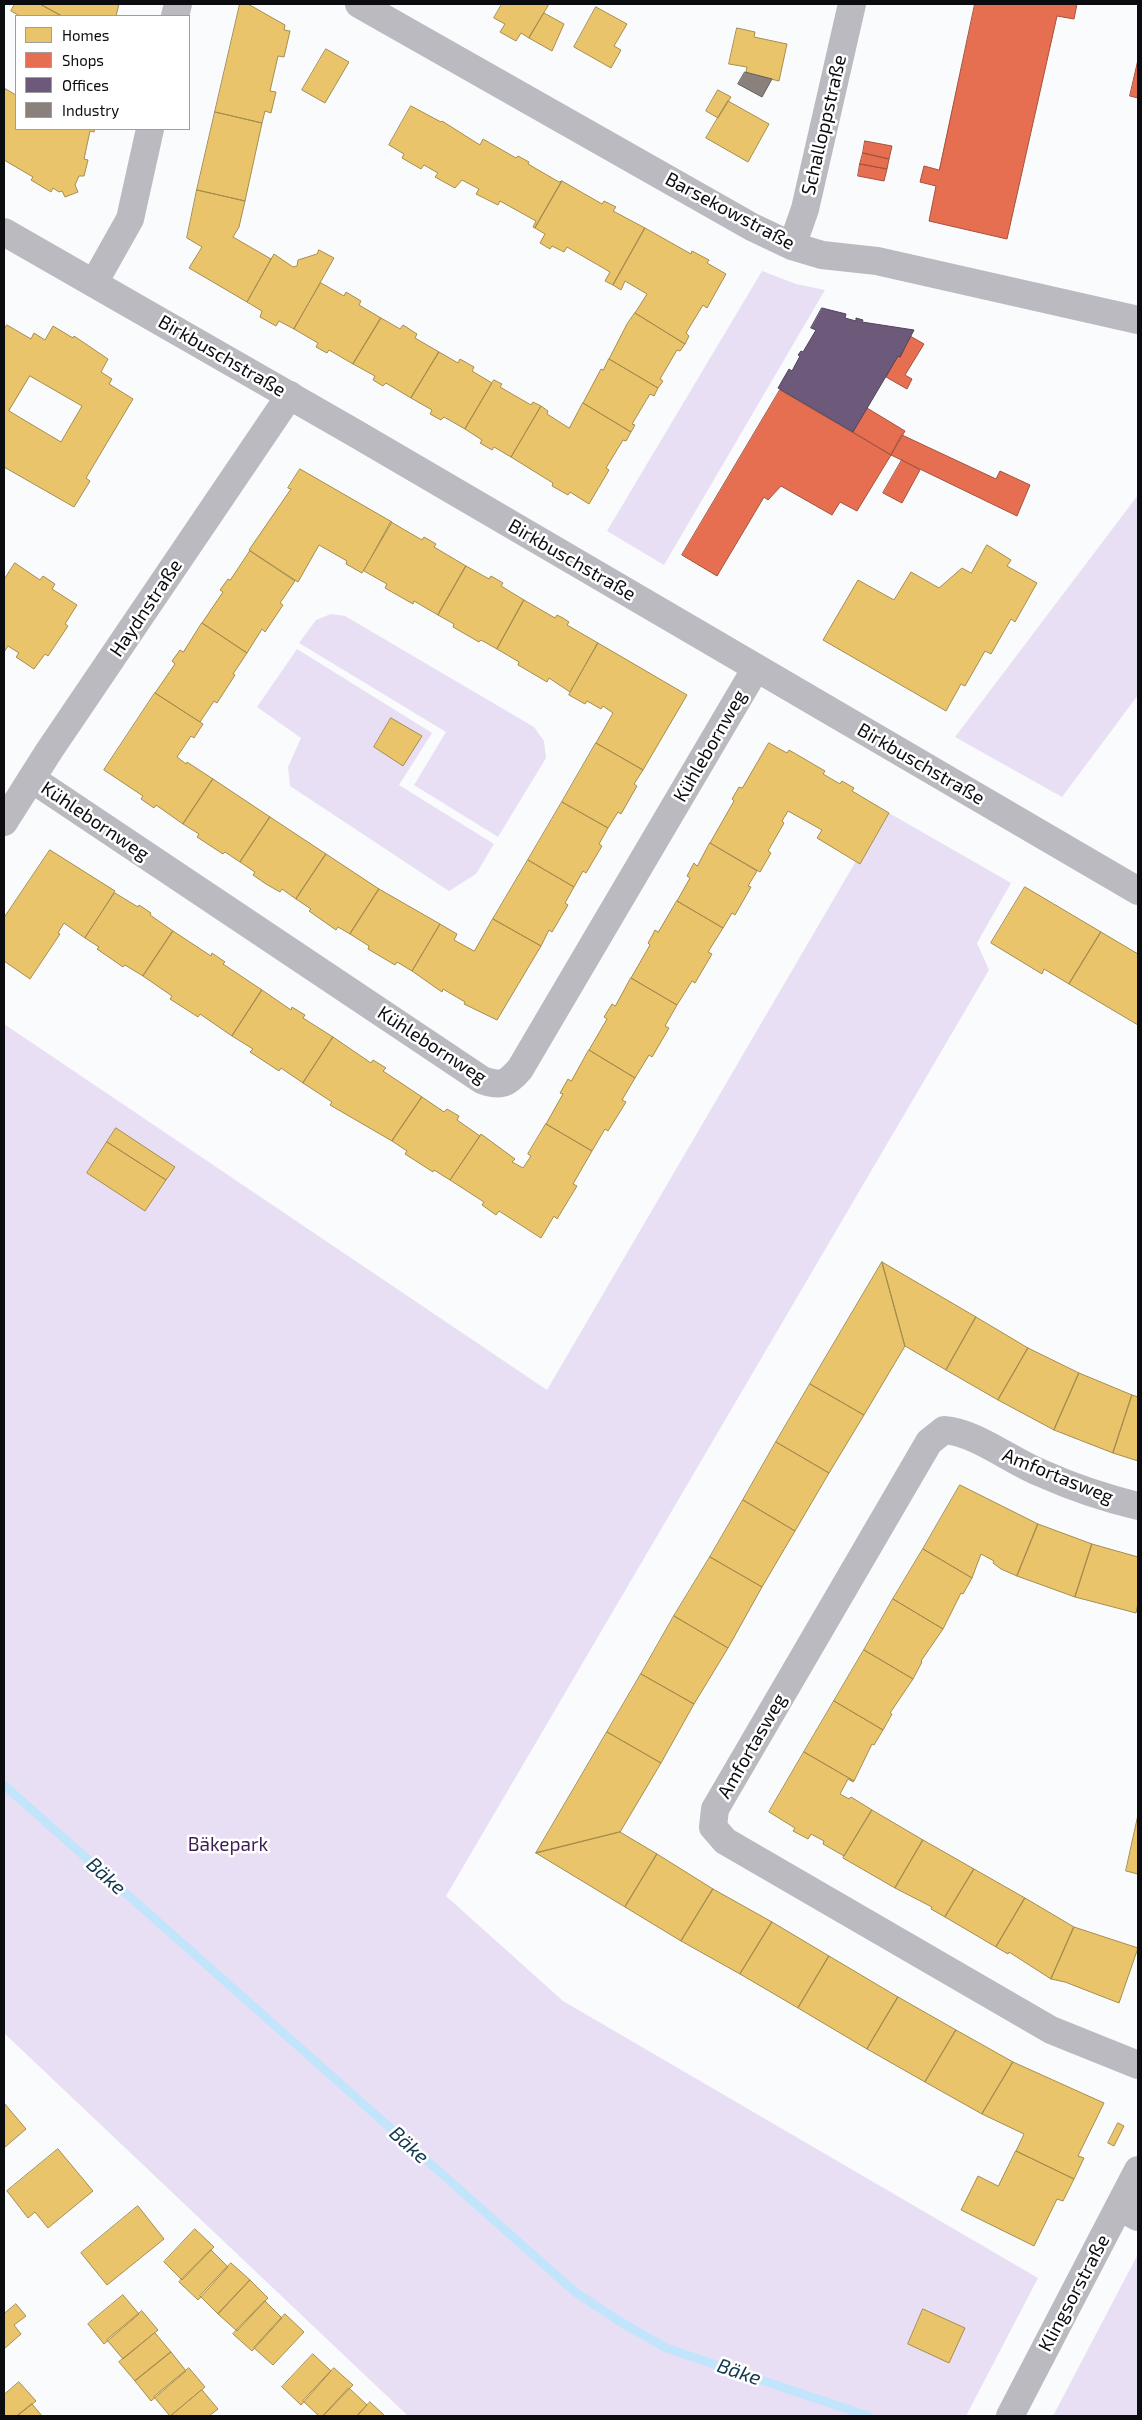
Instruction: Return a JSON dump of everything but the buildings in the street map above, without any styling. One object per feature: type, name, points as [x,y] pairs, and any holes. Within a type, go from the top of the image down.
[{"type":"street","name":"Barsekowstraße","points":[[359,4],[752,227],[792,246],[822,255],[877,261],[1138,320]]},
{"type":"street","name":"Schalloppstraße","points":[[792,246],[805,209],[852,4]]},
{"type":"street","points":[[94,283],[130,219],[150,130]]},
{"type":"street","name":"Birkbuschstraße","points":[[4,232],[290,395],[1138,890]]},
{"type":"street","name":"Haydnstraße","points":[[4,822],[49,751],[290,395]]},
{"type":"street","name":"Kühlebornweg","points":[[32,779],[482,1080],[495,1085],[504,1083],[520,1069],[756,668]]},
{"type":"street","name":"Amfortasweg","points":[[1138,1506],[1108,1499],[1040,1473],[953,1430],[944,1430],[936,1435],[929,1442],[715,1809],[712,1827],[725,1841],[1051,2030],[1138,2065]]},
{"type":"street","name":"Klingsorstraße","points":[[1010,2416],[1129,2212],[1138,2170]]},
{"type":"green space","points":[[762,271],[796,284],[825,290],[664,565],[607,531]]},
{"type":"green space","points":[[1138,495],[1138,695],[1062,797],[955,737]]},
{"type":"green space","points":[[331,614],[345,616],[534,727],[544,741],[546,758],[498,837],[414,785],[446,732],[299,643],[316,620]]},
{"type":"green space","points":[[297,649],[432,733],[399,785],[494,844],[476,874],[449,891],[290,786],[288,767],[301,738],[257,707]]},
{"type":"green space","name":"Bäkepark","points":[[889,813],[1011,883],[977,943],[989,970],[446,1896],[563,2001],[1038,2278],[966,2416],[408,2416],[4,2033],[4,1024],[547,1390],[856,861],[860,864]]},
{"type":"green space","points":[[1138,2254],[1138,2416],[1053,2416]]},
{"type":"waterway","name":"Bäke","points":[[4,1785],[575,2292],[619,2321],[666,2348],[868,2416]]}]
